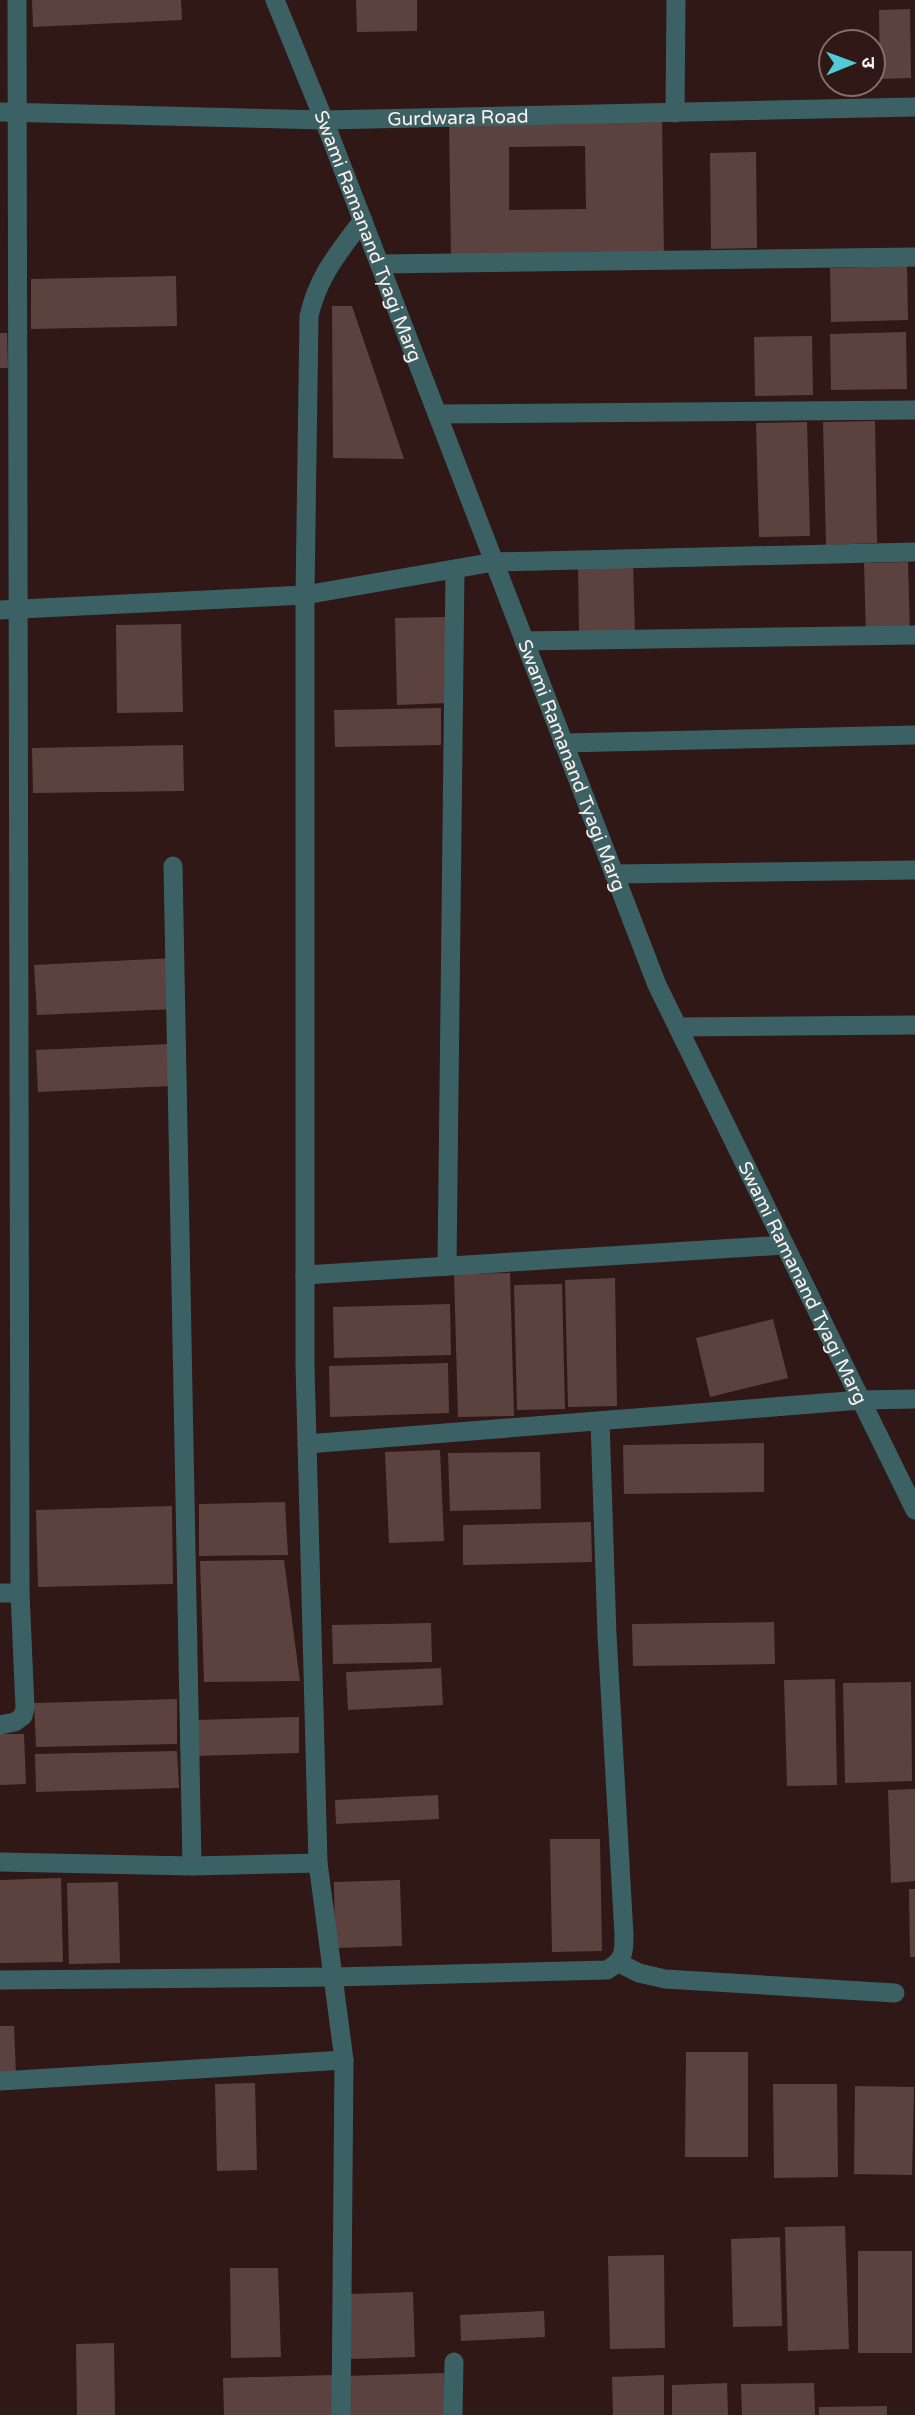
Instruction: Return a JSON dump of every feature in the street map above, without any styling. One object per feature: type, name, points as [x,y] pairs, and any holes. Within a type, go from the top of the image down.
[{"type":"street","points":[[0,1725],[16,1722],[23,1716],[25,1708],[20,1592],[9,609],[9,112],[17,0]]},
{"type":"street","name":"Swami Ramanand Tyagi Marg","points":[[275,0],[363,220],[657,985],[915,1510]]},
{"type":"street","points":[[675,113],[676,0]]},
{"type":"street","name":"Gurdwara Road","points":[[9,112],[324,120],[915,107]]},
{"type":"street","points":[[341,2415],[344,2060],[318,1863],[307,1444],[305,595],[309,316],[314,292],[322,275],[363,220]]},
{"type":"street","points":[[380,264],[915,257]]},
{"type":"street","points":[[437,414],[915,410]]},
{"type":"street","points":[[9,609],[305,595],[494,562],[915,552]]},
{"type":"street","points":[[447,1266],[455,569]]},
{"type":"street","points":[[524,641],[915,635]]},
{"type":"street","points":[[563,743],[915,735]]},
{"type":"street","points":[[173,866],[192,1866]]},
{"type":"street","points":[[614,874],[915,870]]},
{"type":"street","points":[[678,1027],[915,1025]]},
{"type":"street","points":[[305,1275],[785,1245]]},
{"type":"street","points":[[307,1444],[861,1400],[915,1399]]},
{"type":"street","points":[[0,1980],[334,1977],[607,1970],[619,1963],[624,1951],[624,1935],[607,1635],[600,1421]]},
{"type":"street","points":[[0,1593],[20,1592]]},
{"type":"street","points":[[0,1862],[192,1866],[318,1863]]},
{"type":"street","points":[[619,1963],[639,1973],[665,1979],[895,1993]]},
{"type":"street","points":[[0,2081],[344,2060]]},
{"type":"street","points":[[453,2415],[454,2362]]},
{"type":"building","points":[[32,0],[181,0],[182,20],[33,27]]},
{"type":"building","points":[[356,0],[417,0],[417,31],[357,32]]},
{"type":"building","points":[[910,9],[911,78],[887,79],[887,28],[879,28],[879,10]]},
{"type":"building","points":[[662,118],[664,257],[451,259],[449,121]],"holes":[[[585,146],[586,209],[509,210],[509,147]]]},
{"type":"building","points":[[756,152],[757,248],[711,249],[710,153]]},
{"type":"building","points":[[907,266],[908,320],[831,322],[830,268]]},
{"type":"building","points":[[176,276],[177,326],[31,329],[31,279]]},
{"type":"building","points":[[332,306],[352,306],[404,459],[333,458]]},
{"type":"building","points":[[906,332],[907,389],[831,390],[830,334]]},
{"type":"building","points":[[0,333],[7,333],[8,368],[0,368]]},
{"type":"building","points":[[812,336],[813,395],[755,396],[754,337]]},
{"type":"building","points":[[875,421],[877,543],[826,545],[823,422]]},
{"type":"building","points":[[807,422],[810,536],[759,537],[756,423]]},
{"type":"building","points":[[908,562],[910,634],[866,635],[864,563]]},
{"type":"building","points":[[633,563],[635,634],[579,635],[578,564]]},
{"type":"building","points":[[446,617],[448,703],[397,705],[395,618]]},
{"type":"building","points":[[181,624],[183,712],[117,713],[116,625]]},
{"type":"building","points":[[441,708],[441,745],[335,747],[334,710]]},
{"type":"building","points":[[183,745],[184,791],[33,793],[32,748]]},
{"type":"building","points":[[173,958],[175,1009],[37,1015],[34,965]]},
{"type":"building","points":[[170,1044],[172,1086],[38,1092],[36,1050]]},
{"type":"building","points":[[510,1273],[514,1416],[458,1417],[454,1274]]},
{"type":"building","points":[[615,1278],[617,1406],[568,1407],[565,1280]]},
{"type":"building","points":[[562,1284],[565,1409],[517,1410],[514,1285]]},
{"type":"building","points":[[450,1304],[451,1355],[334,1358],[333,1307]]},
{"type":"building","points":[[773,1319],[788,1378],[710,1397],[696,1338]]},
{"type":"building","points":[[448,1363],[449,1413],[330,1417],[329,1366]]},
{"type":"building","points":[[764,1443],[764,1492],[624,1494],[623,1445]]},
{"type":"building","points":[[440,1450],[444,1541],[389,1543],[385,1452]]},
{"type":"building","points":[[540,1452],[541,1509],[450,1511],[448,1453]]},
{"type":"building","points":[[285,1502],[288,1555],[199,1556],[199,1504]]},
{"type":"building","points":[[172,1506],[173,1584],[38,1587],[36,1510]]},
{"type":"building","points":[[591,1522],[592,1562],[463,1565],[463,1525]]},
{"type":"building","points":[[284,1560],[300,1681],[204,1682],[200,1561]]},
{"type":"building","points":[[774,1622],[775,1664],[633,1666],[632,1624]]},
{"type":"building","points":[[431,1623],[432,1662],[333,1664],[332,1625]]},
{"type":"building","points":[[441,1668],[443,1705],[348,1710],[346,1672]]},
{"type":"building","points":[[835,1679],[837,1785],[787,1786],[784,1680]]},
{"type":"building","points":[[911,1682],[912,1781],[845,1783],[843,1683]]},
{"type":"building","points":[[177,1699],[177,1744],[36,1747],[34,1703]]},
{"type":"building","points":[[299,1717],[299,1753],[195,1756],[195,1720]]},
{"type":"building","points":[[0,1734],[24,1734],[26,1784],[0,1785]]},
{"type":"building","points":[[177,1751],[179,1788],[36,1792],[35,1754]]},
{"type":"building","points":[[915,1789],[915,1881],[891,1883],[888,1790]]},
{"type":"building","points":[[438,1795],[439,1819],[336,1824],[335,1800]]},
{"type":"building","points":[[550,1839],[600,1839],[602,1951],[552,1952]]},
{"type":"building","points":[[61,1878],[63,1962],[0,1963],[0,1880]]},
{"type":"building","points":[[400,1880],[402,1946],[335,1948],[334,1882]]},
{"type":"building","points":[[118,1882],[120,1963],[69,1964],[67,1883]]},
{"type":"building","points":[[909,1889],[915,1889],[915,1957],[910,1957]]},
{"type":"building","points":[[0,2026],[14,2026],[16,2076],[0,2077]]},
{"type":"building","points":[[686,2052],[748,2052],[748,2157],[685,2157]]},
{"type":"building","points":[[255,2083],[257,2170],[217,2171],[215,2084]]},
{"type":"building","points":[[773,2084],[837,2084],[838,2177],[774,2178]]},
{"type":"building","points":[[855,2086],[914,2087],[912,2175],[854,2174]]},
{"type":"building","points":[[845,2226],[849,2349],[788,2351],[785,2227]]},
{"type":"building","points":[[780,2237],[782,2326],[733,2327],[731,2239]]},
{"type":"building","points":[[858,2251],[912,2251],[912,2353],[858,2353]]},
{"type":"building","points":[[664,2255],[665,2348],[610,2349],[608,2256]]},
{"type":"building","points":[[230,2268],[278,2268],[281,2357],[231,2358]]},
{"type":"building","points":[[413,2292],[415,2357],[350,2359],[349,2294]]},
{"type":"building","points":[[544,2311],[545,2337],[461,2341],[460,2315]]},
{"type":"building","points":[[114,2343],[115,2415],[77,2415],[76,2344]]},
{"type":"building","points":[[444,2373],[445,2415],[345,2415],[344,2376]]},
{"type":"building","points":[[332,2375],[333,2415],[224,2415],[223,2378]]},
{"type":"building","points":[[664,2375],[664,2415],[613,2415],[612,2377]]},
{"type":"building","points":[[727,2383],[728,2415],[672,2415],[672,2385]]},
{"type":"building","points":[[814,2383],[815,2415],[742,2415],[741,2384]]},
{"type":"building","points":[[887,2406],[887,2415],[819,2415],[819,2407]]}]
